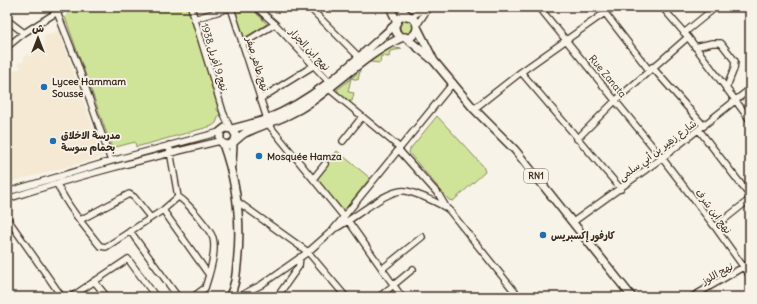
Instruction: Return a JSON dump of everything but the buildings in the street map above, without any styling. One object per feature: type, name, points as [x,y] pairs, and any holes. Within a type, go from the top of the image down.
[{"type":"main road","name":"RN1","points":[[390,7],[396,23],[397,32],[434,61],[474,110],[515,150],[632,297]]},
{"type":"main road","name":"RN1","points":[[398,7],[410,16],[417,26],[434,61]]},
{"type":"main road","points":[[221,142],[234,142],[242,135],[268,122],[303,108],[361,60],[402,17],[410,16]]},
{"type":"main road","points":[[361,60],[404,37],[415,34],[417,26]]},
{"type":"main road","points":[[226,130],[268,122]]},
{"type":"main road","points":[[226,130],[236,135],[232,168]]},
{"type":"main road","points":[[226,130],[221,142],[232,168],[238,202],[239,247],[234,288],[229,297]]},
{"type":"street","points":[[7,47],[57,10],[65,7]]},
{"type":"street","name":"نهج 9 أفريل 1938","points":[[191,7],[223,112],[226,130]]},
{"type":"street","points":[[194,19],[232,7]]},
{"type":"street","name":"نهج طاهر صفر","points":[[232,7],[242,44],[268,122],[344,217]]},
{"type":"street","name":"نهج ابن الجزار","points":[[256,7],[275,24],[330,86],[362,117],[398,148],[439,195],[446,208]]},
{"type":"street","points":[[309,7],[361,60]]},
{"type":"street","points":[[410,16],[428,7]]},
{"type":"street","points":[[417,26],[428,7]]},
{"type":"street","name":"Rue Zanata","points":[[540,7],[662,158]]},
{"type":"street","points":[[474,110],[521,72],[613,7]]},
{"type":"street","points":[[662,7],[686,35],[750,120]]},
{"type":"street","points":[[577,139],[616,100],[716,7]]},
{"type":"street","points":[[57,10],[111,161]]},
{"type":"street","points":[[605,13],[650,69],[701,128],[750,196]]},
{"type":"street","points":[[7,20],[24,33]]},
{"type":"street","points":[[242,44],[275,24]]},
{"type":"street","points":[[695,48],[712,42],[721,43],[735,61],[734,69],[726,89]]},
{"type":"street","points":[[260,99],[313,66]]},
{"type":"street","points":[[521,72],[621,189]]},
{"type":"street","points":[[238,297],[261,285],[308,252],[333,230],[398,148],[453,83]]},
{"type":"street","name":"شارع زهير بن أبي سلمى","points":[[573,222],[621,189],[736,102],[750,89]]},
{"type":"street","points":[[343,141],[362,117]]},
{"type":"street","points":[[7,192],[111,161],[226,130]]},
{"type":"street","points":[[7,199],[170,152],[221,142]]},
{"type":"street","points":[[169,145],[178,197],[188,204],[212,236],[213,256],[205,288],[193,297]]},
{"type":"street","name":"نهج ابن شرف","points":[[662,158],[715,227],[750,276]]},
{"type":"street","points":[[313,179],[325,164]]},
{"type":"street","points":[[57,184],[69,206],[102,248],[106,247],[162,210],[178,197]]},
{"type":"street","points":[[333,230],[349,222],[396,191],[405,190],[446,208],[466,229],[519,297]]},
{"type":"street","points":[[82,219],[129,194],[134,197],[150,217]]},
{"type":"street","points":[[715,227],[750,200]]},
{"type":"street","points":[[238,202],[308,252],[346,297]]},
{"type":"street","points":[[162,210],[209,275]]},
{"type":"street","points":[[7,218],[62,297]]},
{"type":"street","points":[[349,222],[402,297]]},
{"type":"street","points":[[130,231],[178,297]]},
{"type":"street","points":[[382,269],[422,237]]},
{"type":"street","points":[[277,297],[299,266],[300,257]]},
{"type":"street","points":[[71,297],[128,259],[156,297]]},
{"type":"street","name":"نهج اللوز","points":[[692,297],[744,268],[750,263]]},
{"type":"street","points":[[379,297],[413,269]]},
{"type":"street","points":[[94,281],[107,297]]},
{"type":"shaded area","points":[[59,30],[103,157],[7,183],[7,72],[21,68],[18,63],[24,61],[24,56],[45,46],[43,37]]},
{"type":"green space","points":[[74,7],[188,7],[218,105],[216,109],[220,113],[216,123],[212,126],[136,147],[135,142],[112,148],[65,17]]},
{"type":"green space","points":[[250,7],[267,24],[244,38],[236,14]]},
{"type":"green space","points":[[404,20],[410,20],[414,24],[414,30],[410,34],[404,34],[400,30],[400,24]]},
{"type":"green space","points":[[390,47],[402,49],[390,51],[389,57],[381,56],[380,63],[370,62]]},
{"type":"green space","points":[[360,71],[358,80],[351,78]]},
{"type":"green space","points":[[351,79],[348,92],[354,93],[352,101],[343,101],[337,90]]},
{"type":"green space","points":[[437,116],[483,166],[485,172],[453,201],[449,200],[409,153],[410,149]]},
{"type":"green space","points":[[337,151],[370,178],[345,209],[341,209],[316,178]]},
{"type":"place","name":"Lycee Hammam Sousse","points":[[44,87]]},
{"type":"place","name":"مدرسة الاخلاق بحمام سوسة","points":[[53,141]]},
{"type":"place","name":"Mosquée Hamza","points":[[259,156]]},
{"type":"place","name":"كارفور إكسبريس","points":[[543,235]]}]
